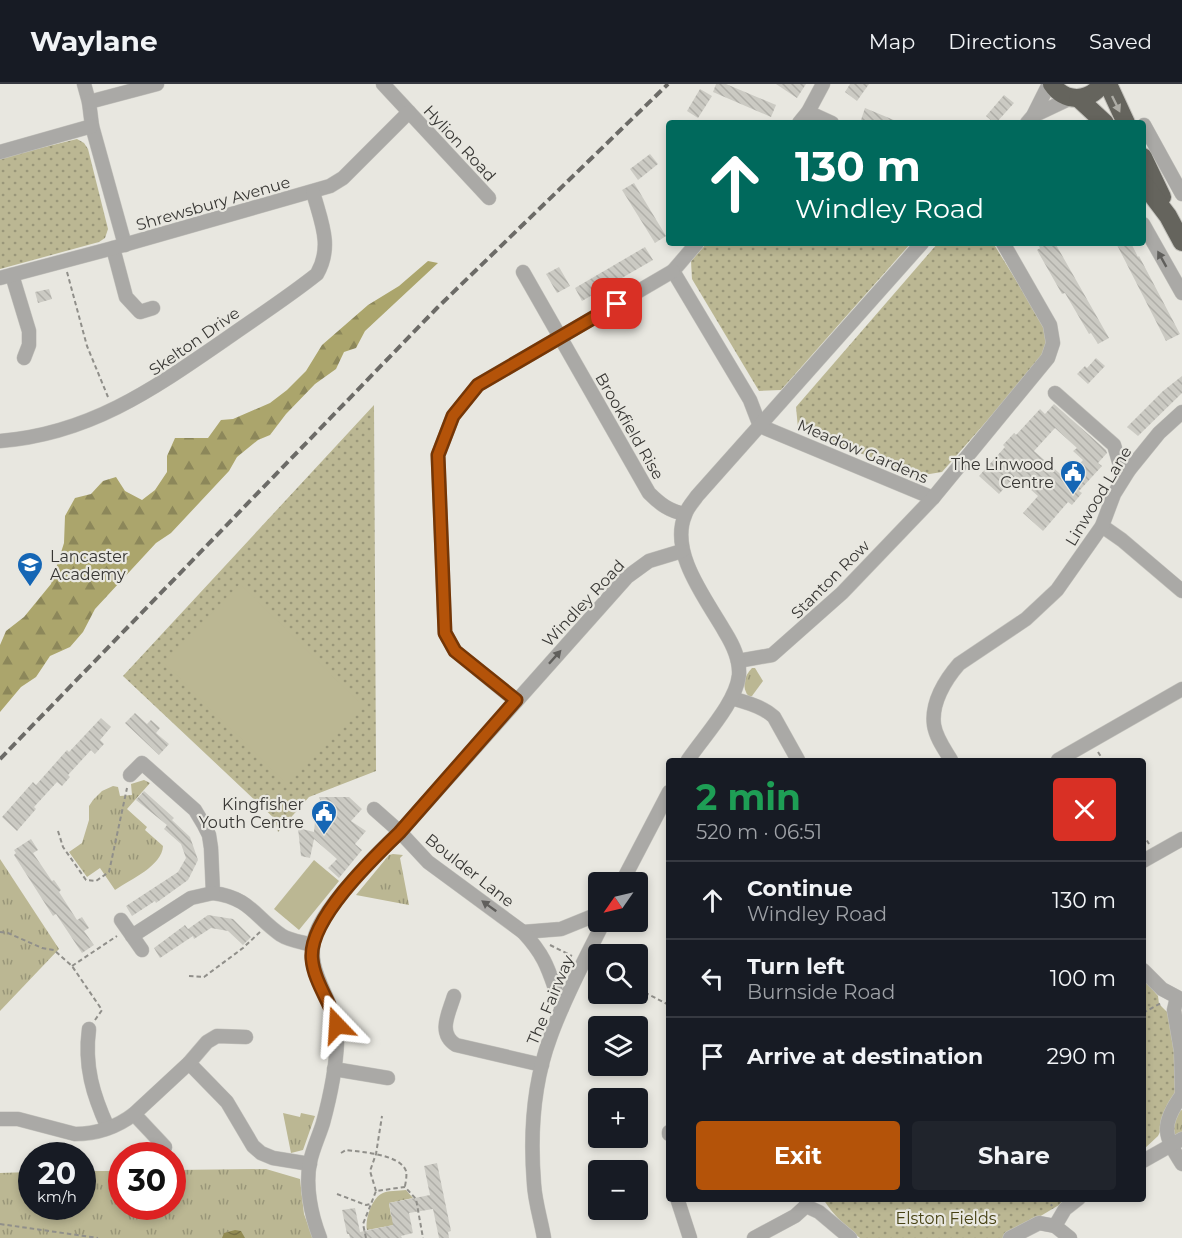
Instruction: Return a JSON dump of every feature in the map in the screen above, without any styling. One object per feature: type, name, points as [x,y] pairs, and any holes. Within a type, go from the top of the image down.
[{"type":"highway","points":[[1051,84],[1063,95],[1075,98],[1101,120]]},
{"type":"highway","points":[[1075,98],[1092,94],[1102,84]]},
{"type":"highway","points":[[1108,84],[1125,120]]},
{"type":"highway","points":[[1148,151],[1168,216],[1182,242]]},
{"type":"highway","points":[[1146,188],[1168,216]]},
{"type":"street","points":[[84,84],[119,247],[126,297],[140,312],[153,308]]},
{"type":"street","points":[[89,102],[158,84]]},
{"type":"street","name":"Hylion Road","points":[[383,84],[489,198]]},
{"type":"street","points":[[801,120],[824,84]]},
{"type":"street","points":[[1030,120],[1051,84]]},
{"type":"street","points":[[1030,120],[1075,98]]},
{"type":"street","name":"Shrewsbury Avenue","points":[[6,276],[119,247],[330,186],[344,178],[409,112]]},
{"type":"street","points":[[808,112],[825,120]]},
{"type":"street","points":[[0,152],[92,126]]},
{"type":"street","points":[[1148,151],[1182,194]]},
{"type":"street","name":"Skelton Drive","points":[[0,441],[38,436],[66,429],[114,410],[164,382],[317,274],[324,262],[327,249],[313,192]]},
{"type":"street","points":[[1146,229],[1182,293]]},
{"type":"street","points":[[516,700],[455,651],[445,633],[438,455],[453,416],[478,385],[673,271],[694,246]]},
{"type":"street","points":[[689,758],[732,698],[739,674],[738,661],[730,639],[692,575],[682,551],[681,538],[685,514],[697,496],[919,246]]},
{"type":"street","name":"Meadow Gardens","points":[[760,426],[933,498],[1048,358],[1053,343],[1050,325],[1005,246]]},
{"type":"street","points":[[673,271],[750,400],[760,426]]},
{"type":"street","name":"Brookfield Rise","points":[[523,272],[649,493],[659,504],[685,514]]},
{"type":"street","points":[[6,276],[29,331],[29,345],[24,358]]},
{"type":"street","points":[[1055,393],[1114,445],[1119,462],[1129,470]]},
{"type":"street","name":"Linwood Lane","points":[[950,758],[938,738],[934,725],[935,711],[943,685],[959,664],[1005,635],[1044,604],[1069,574],[1102,526],[1114,494],[1129,470],[1159,433],[1182,412]]},
{"type":"street","name":"Stanton Row","points":[[738,661],[763,658],[780,650],[842,594],[933,498]]},
{"type":"street","points":[[1102,526],[1182,591]]},
{"type":"street","name":"Windley Road","points":[[313,945],[317,932],[331,908],[627,577],[649,561],[682,551]]},
{"type":"street","points":[[1061,758],[1182,689]]},
{"type":"street","points":[[732,698],[762,708],[774,717],[797,758]]},
{"type":"street","points":[[130,775],[142,763],[200,817],[209,835],[213,893]]},
{"type":"street","points":[[627,872],[666,798]]},
{"type":"street","name":"Boulder Lane","points":[[374,809],[428,862],[523,932],[538,948],[547,963],[562,1008]]},
{"type":"street","points":[[1146,859],[1182,839]]},
{"type":"street","points":[[141,950],[127,928],[191,898],[213,893],[245,903],[286,938],[313,945],[312,960],[316,975],[333,1008],[337,1025],[334,1069],[323,1122],[310,1164],[310,1200],[320,1238]]},
{"type":"street","points":[[523,932],[561,928],[588,918]]},
{"type":"street","name":"The Fairway","points":[[544,1238],[534,1186],[532,1146],[533,1116],[542,1065],[562,1008],[599,932]]},
{"type":"street","points":[[1146,973],[1153,981],[1178,994],[1174,1010],[1181,1051],[1182,1094],[1166,1127],[1166,1134],[1176,1142],[1182,1164]]},
{"type":"street","points":[[454,996],[446,1027],[449,1041],[456,1045],[542,1065]]},
{"type":"street","points":[[89,1029],[86,1050],[87,1065],[108,1128]]},
{"type":"street","points":[[0,1119],[18,1119],[75,1134],[108,1128],[125,1121],[134,1114],[189,1063],[202,1047],[217,1036],[246,1037]]},
{"type":"street","points":[[189,1063],[227,1101],[253,1146],[261,1153],[273,1158],[310,1164]]},
{"type":"street","points":[[334,1069],[388,1078]]},
{"type":"street","points":[[134,1114],[160,1142]]},
{"type":"street","points":[[1146,1159],[1176,1142]]},
{"type":"street","points":[[678,1202],[690,1238]]},
{"type":"street","points":[[754,1238],[795,1216],[806,1202],[850,1238]]},
{"type":"street","points":[[1055,1226],[1065,1209],[1074,1202]]},
{"type":"street","points":[[1010,1238],[1039,1223],[1055,1226],[1070,1238]]},
{"type":"path","points":[[63,260],[87,346],[114,410]]},
{"type":"path","points":[[58,831],[63,847],[86,880],[96,881],[109,872],[130,775]]},
{"type":"path","points":[[189,976],[204,977],[243,948],[269,924]]},
{"type":"path","points":[[72,966],[127,928]]},
{"type":"path","points":[[0,932],[8,933],[42,948],[54,950],[72,966],[102,1010],[89,1029]]},
{"type":"path","points":[[543,942],[584,962]]},
{"type":"path","points":[[648,994],[666,1003]]},
{"type":"path","points":[[1146,1011],[1178,994]]},
{"type":"path","points":[[366,1238],[363,1224],[376,1191],[370,1171],[376,1154],[382,1116]]},
{"type":"path","points":[[340,1153],[346,1149],[376,1154],[394,1159],[404,1168],[405,1187],[416,1199],[423,1238]]},
{"type":"path","points":[[376,1191],[405,1187]]},
{"type":"path","points":[[337,1194],[354,1202],[371,1204]]},
{"type":"path","points":[[0,1224],[98,1238]]},
{"type":"green space","points":[[77,139],[88,149],[108,229],[105,238],[99,242],[0,269],[0,158]]},
{"type":"green space","points":[[704,246],[908,246],[781,390],[759,391],[692,279],[691,261]]},
{"type":"green space","points":[[935,246],[995,246],[1044,325],[1049,341],[1043,357],[942,472],[917,476],[798,428],[796,407]]},
{"type":"green space","points":[[428,261],[438,263],[365,331],[356,348],[344,352],[336,369],[315,384],[286,414],[270,435],[258,440],[237,457],[229,471],[171,533],[156,543],[95,609],[83,632],[70,647],[50,656],[36,677],[21,687],[0,712],[0,645],[6,631],[24,617],[51,584],[64,543],[65,516],[75,498],[91,494],[103,481],[116,477],[125,491],[142,500],[155,490],[167,472],[167,456],[175,438],[208,438],[221,420],[233,419],[270,403],[306,371],[322,345],[368,305],[399,286]]},
{"type":"green space","points":[[374,405],[376,771],[309,797],[278,832],[275,819],[123,676]]},
{"type":"green space","points":[[240,584],[362,705],[285,782],[163,662]]},
{"type":"green space","points":[[752,668],[755,668],[763,681],[749,697],[744,682]]},
{"type":"green space","points":[[144,780],[150,783],[127,809],[163,846],[152,866],[115,890],[100,868],[87,877],[69,852],[82,843],[89,820],[89,806],[102,791],[113,786],[118,787],[120,796],[132,795],[131,784]]},
{"type":"green space","points":[[389,855],[403,855],[400,858],[409,905],[356,895]]},
{"type":"green space","points":[[0,859],[59,949],[0,1011]]},
{"type":"green space","points":[[314,860],[339,881],[299,930],[274,909]]},
{"type":"green space","points":[[1146,982],[1158,996],[1159,1004],[1167,1012],[1178,1050],[1176,1091],[1170,1112],[1158,1136],[1146,1147]]},
{"type":"green space","points":[[1182,1110],[1182,1134],[1176,1137],[1170,1132],[1179,1111]]},
{"type":"green space","points":[[283,1113],[300,1117],[301,1113],[315,1116],[303,1150],[291,1153]]},
{"type":"green space","points":[[266,1169],[300,1179],[304,1214],[313,1238],[0,1238],[0,1173],[18,1172],[18,1220],[96,1220],[96,1171],[108,1171],[108,1220],[186,1220],[186,1170]]},
{"type":"green space","points":[[406,1190],[413,1198],[389,1203],[391,1216],[397,1215],[399,1224],[367,1230],[370,1210],[377,1197],[386,1192]]},
{"type":"green space","name":"Elston Fields","points":[[825,1202],[1064,1202],[1004,1238],[860,1238]]},
{"type":"water","points":[[241,1231],[245,1238],[222,1238],[224,1233]]},
{"type":"building","points":[[716,84],[726,84],[776,105],[771,117],[713,92]]},
{"type":"building","points":[[776,84],[806,84],[797,98]]},
{"type":"building","points":[[850,84],[869,84],[857,101],[845,92]]},
{"type":"building","points":[[700,89],[712,96],[698,118],[687,111]]},
{"type":"building","points":[[1004,95],[1014,103],[999,120],[991,120],[986,116]]},
{"type":"building","points":[[865,108],[894,120],[861,120]]},
{"type":"building","points":[[650,154],[658,164],[638,180],[630,169]]},
{"type":"building","points":[[634,183],[666,236],[655,243],[622,190]]},
{"type":"building","points":[[1039,246],[1057,246],[1109,338],[1098,344],[1091,333],[1089,334],[1065,293],[1062,294],[1037,250],[1040,248]]},
{"type":"building","points":[[1118,246],[1132,246],[1180,334],[1166,341]]},
{"type":"building","points":[[645,247],[653,260],[582,301],[575,288]]},
{"type":"building","points":[[559,267],[570,286],[557,293],[546,274]]},
{"type":"building","points":[[49,289],[52,299],[38,303],[35,292]]},
{"type":"building","points":[[1096,358],[1105,366],[1088,384],[1077,374],[1085,366],[1087,368]]},
{"type":"building","points":[[1182,376],[1182,393],[1138,436],[1127,427],[1163,391]]},
{"type":"building","points":[[1054,404],[1107,453],[1098,463],[1102,466],[1079,491],[1082,493],[1072,505],[1068,502],[1043,531],[1023,513],[1038,496],[1015,476],[999,494],[979,476],[1005,447],[1003,445],[1014,433],[1016,435],[1040,409],[1045,414]],"holes":[[[1055,428],[1077,448],[1073,451],[1083,460],[1066,479],[1034,451]]]},
{"type":"building","points":[[135,713],[147,724],[151,720],[160,728],[156,733],[169,744],[159,755],[125,723]]},
{"type":"building","points":[[101,718],[111,727],[100,740],[104,744],[95,754],[91,750],[68,775],[70,777],[62,786],[57,782],[34,807],[36,809],[17,831],[2,817],[33,782],[36,785],[67,750],[69,752]]},
{"type":"building","points":[[144,791],[174,818],[172,820],[190,837],[198,860],[188,880],[156,903],[155,901],[132,916],[126,906],[178,872],[186,858],[181,844],[164,829],[167,825],[136,800]]},
{"type":"building","name":"Kingfisher Youth Centre","points":[[319,797],[349,797],[362,809],[351,821],[366,831],[355,844],[362,850],[339,878],[328,868],[337,859],[314,839],[310,858],[301,856],[298,828],[314,832],[315,821],[326,815]]},
{"type":"building","points":[[31,839],[38,850],[33,853],[61,890],[59,892],[77,920],[82,917],[89,928],[84,931],[94,945],[82,953],[56,914],[53,916],[14,855],[16,853],[14,850]]},
{"type":"building","points":[[208,915],[233,919],[251,937],[243,945],[228,931],[211,928],[194,939],[193,936],[160,958],[154,948],[185,925],[188,929]]},
{"type":"building","points":[[437,1163],[451,1231],[448,1232],[449,1238],[439,1238],[433,1209],[409,1213],[413,1233],[401,1236],[402,1238],[350,1238],[342,1210],[355,1208],[360,1232],[393,1225],[389,1203],[430,1195],[424,1166]]},
{"type":"railway","points":[[0,759],[437,308],[668,84]]},
{"type":"place","name":"The Linwood Centre","points":[[1073,496]]},
{"type":"place","name":"Lancaster Academy","points":[[30,588]]},
{"type":"place","name":"Kingfisher Youth Centre","points":[[324,836]]},
{"type":"route","points":[[337,1025],[333,1008],[316,975],[312,960],[313,945],[323,920],[381,850],[400,832],[516,700],[455,651],[445,633],[438,455],[453,416],[478,385],[617,304]]}]
